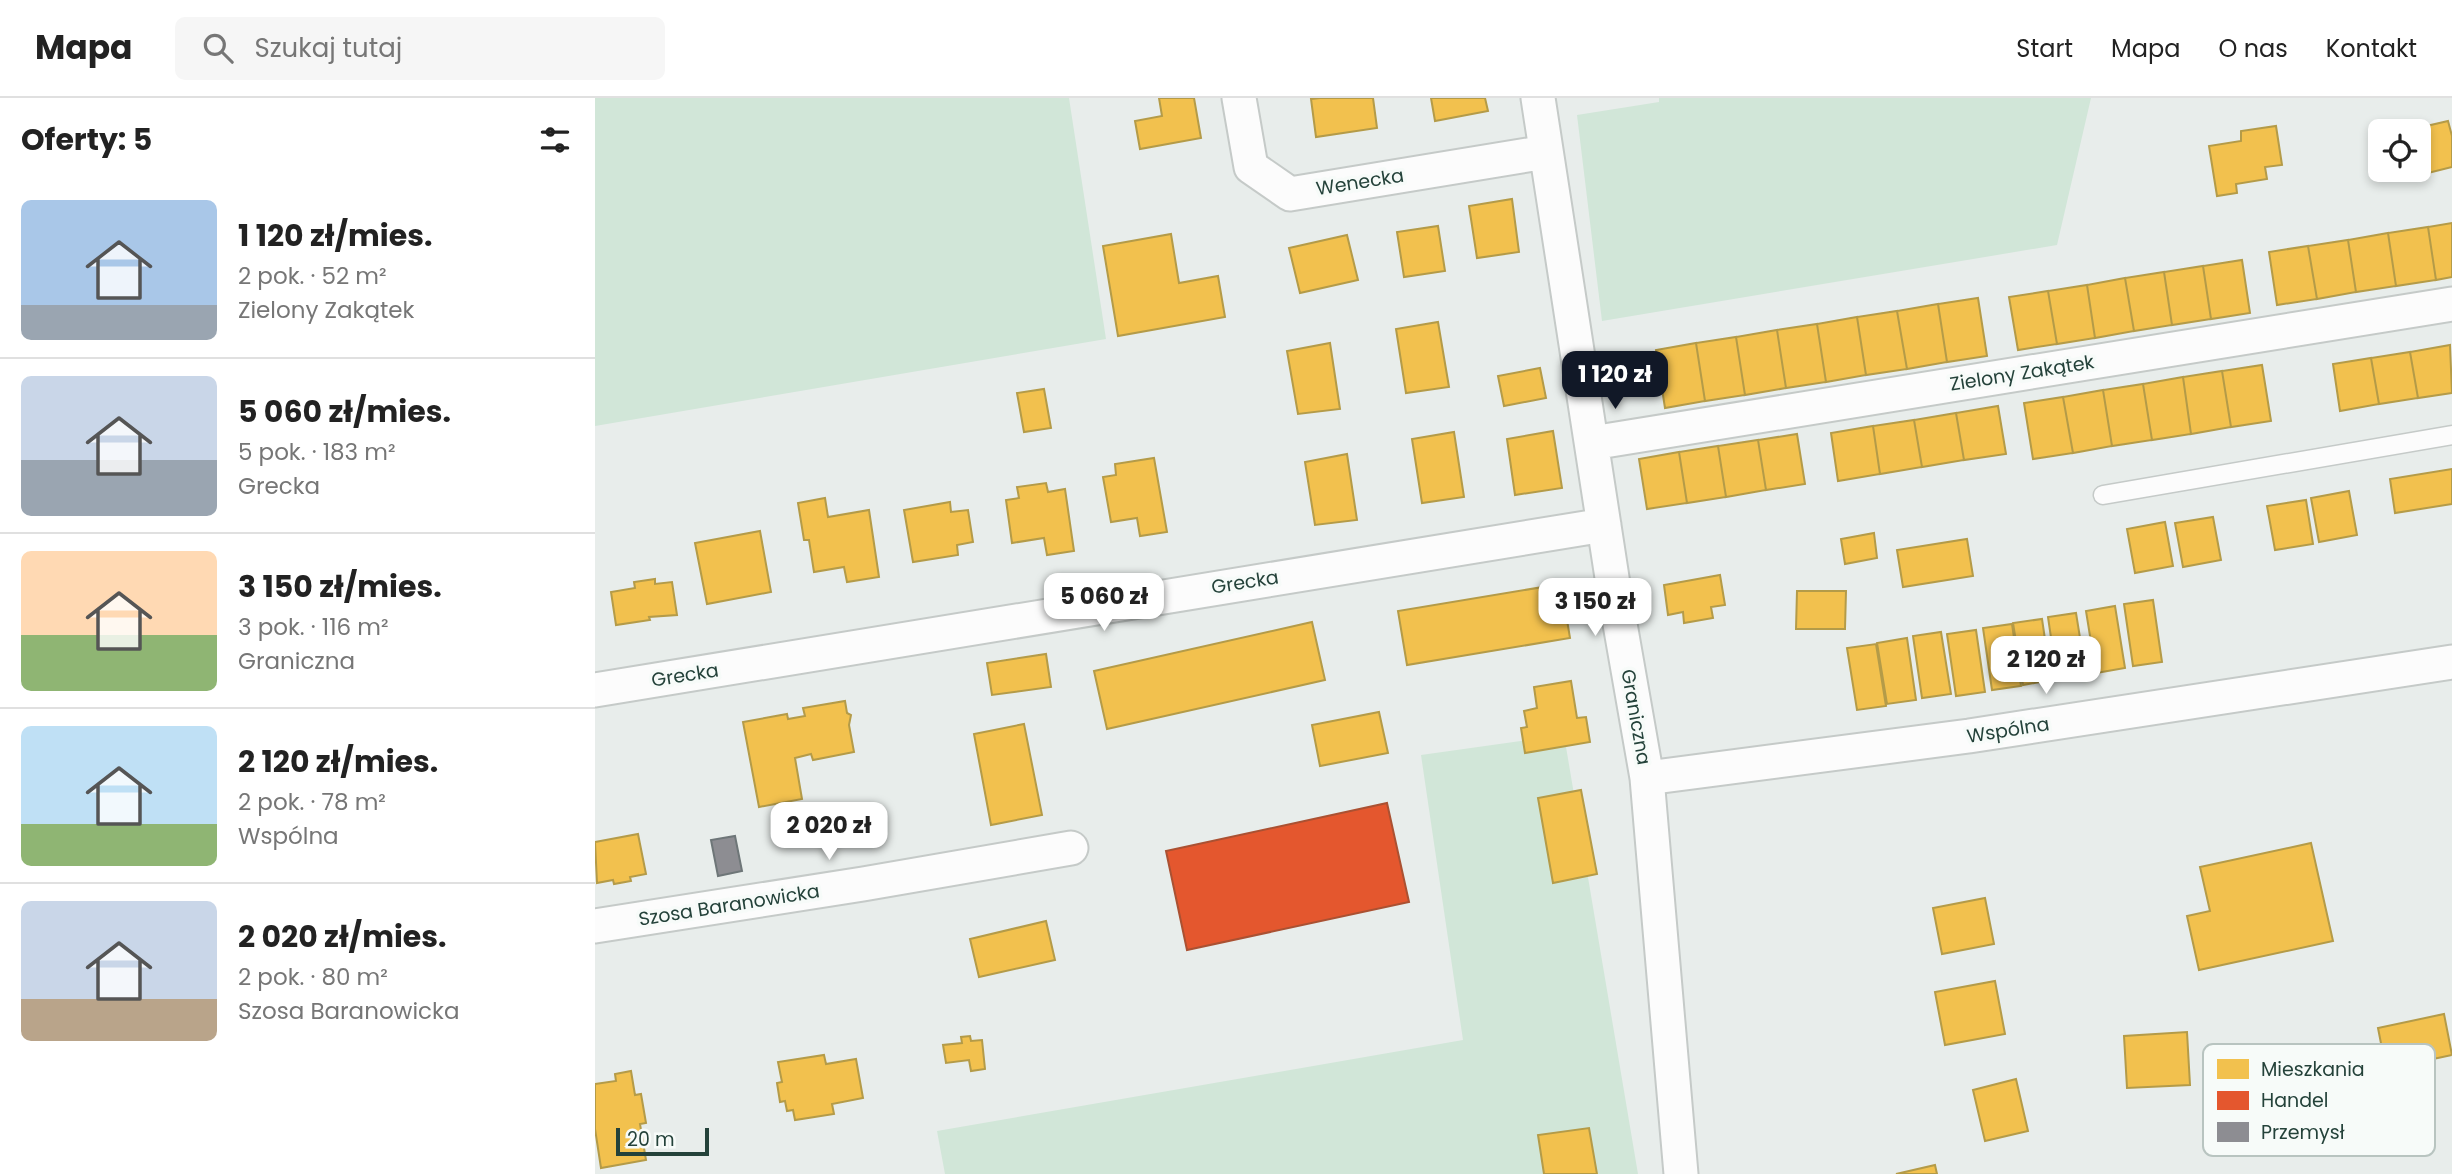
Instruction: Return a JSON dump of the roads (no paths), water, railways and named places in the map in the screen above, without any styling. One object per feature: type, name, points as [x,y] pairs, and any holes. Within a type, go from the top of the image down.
[{"type":"street","name":"Wenecka","points":[[1239,98],[1251,167],[1290,194],[1546,152]]},
{"type":"street","name":"Graniczna","points":[[1538,98],[1647,778],[1681,1174]]},
{"type":"street","name":"Zielony Zakątek","points":[[1592,443],[2452,304]]},
{"type":"street","name":"Grecka","points":[[595,690],[1605,525]]},
{"type":"street","name":"Wspólna","points":[[1647,778],[1969,736],[2452,662]]},
{"type":"street","name":"Szosa Baranowicka","points":[[595,926],[1071,848]]},
{"type":"lane","points":[[2103,495],[2452,435]]}]
